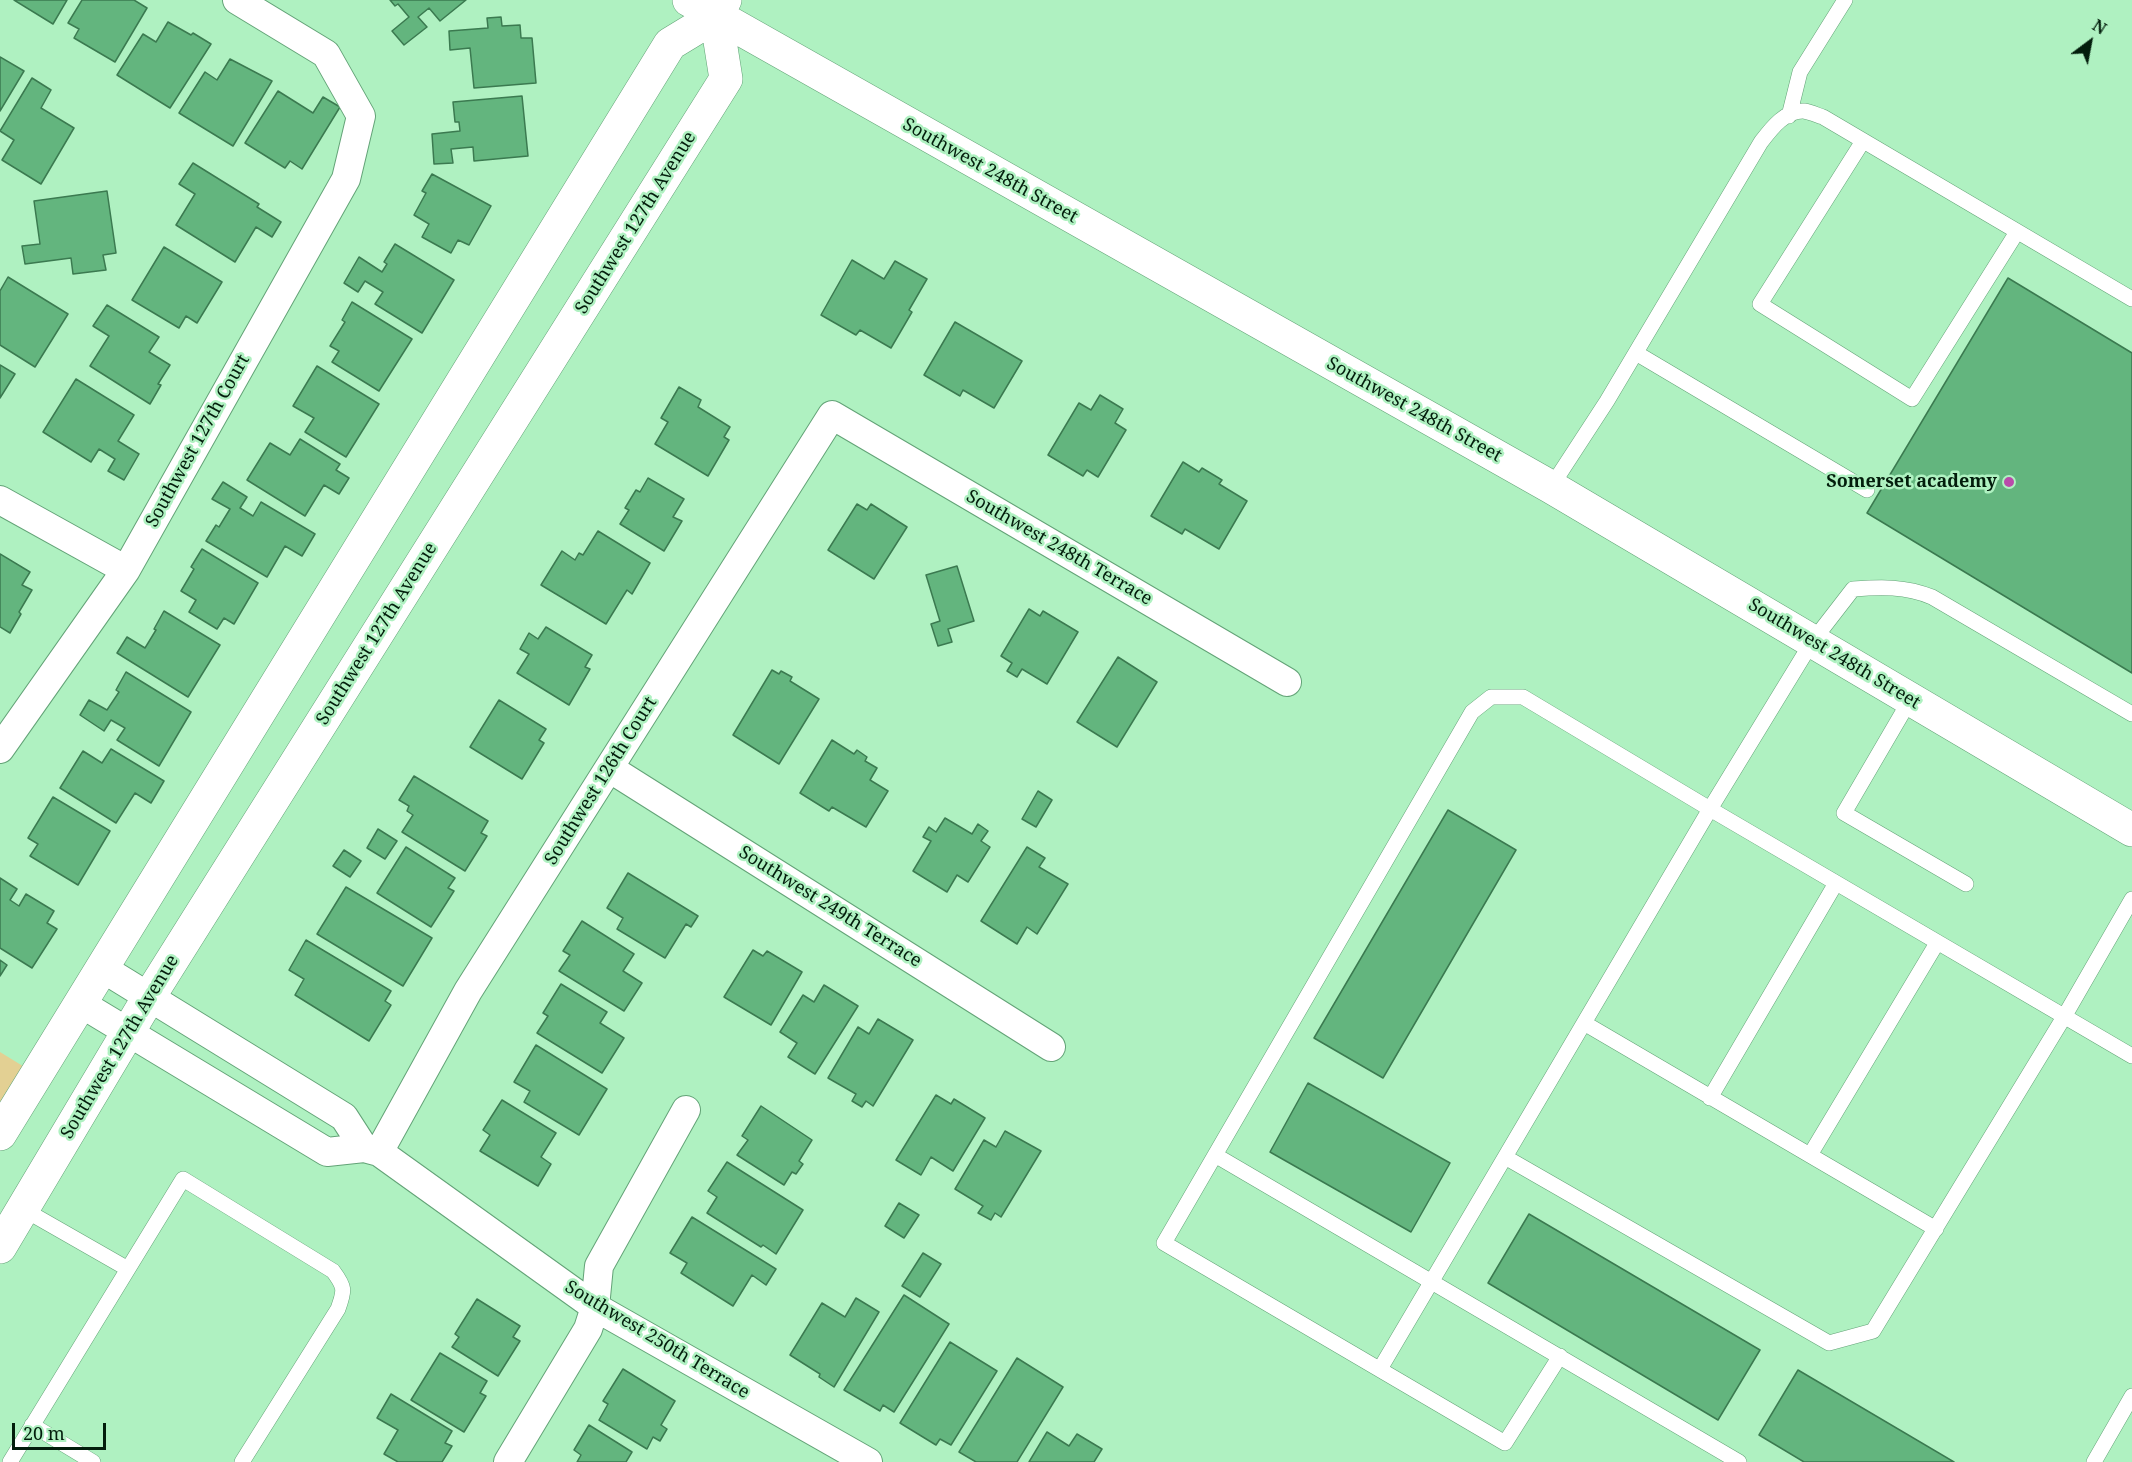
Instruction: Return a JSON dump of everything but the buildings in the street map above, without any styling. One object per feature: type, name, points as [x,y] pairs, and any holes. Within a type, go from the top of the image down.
[{"type":"street","name":"Southwest 127th Court","points":[[0,749],[126,570],[346,179],[362,116],[326,54],[237,0]]},
{"type":"street","name":"Southwest 248th Street","points":[[710,5],[1551,487],[2132,830]]},
{"type":"street","points":[[0,1134],[670,44],[710,5]]},
{"type":"street","name":"Southwest 127th Avenue","points":[[0,1247],[149,997],[726,79],[710,5]]},
{"type":"street","name":"Southwest 248th Terrace","points":[[832,415],[1287,682]]},
{"type":"street","name":"Southwest 126th Court","points":[[371,1150],[468,991],[832,415]]},
{"type":"street","points":[[0,500],[126,570]]},
{"type":"street","name":"Southwest 249th Terrace","points":[[609,768],[1051,1047]]},
{"type":"street","name":"Southwest 250th Terrace","points":[[102,968],[344,1117],[371,1150],[595,1307],[868,1462]]},
{"type":"street","points":[[80,1004],[327,1152],[371,1150]]},
{"type":"street","points":[[508,1462],[588,1329],[595,1307],[599,1266],[686,1110]]},
{"type":"lane","points":[[1789,116],[1800,72],[1845,0]]},
{"type":"lane","points":[[1551,487],[1636,353],[1761,142],[1776,123],[1803,111],[1823,117],[2132,299]]},
{"type":"lane","points":[[1863,141],[1760,304],[1912,399],[2017,232]]},
{"type":"lane","points":[[1636,353],[1867,490]]},
{"type":"lane","points":[[1380,1369],[1710,809],[1812,642],[1853,589],[1888,587],[1914,590],[1932,597],[2132,714]]},
{"type":"lane","points":[[1560,1356],[1505,1443],[1164,1243],[1472,712],[1491,696],[1523,697],[2132,1056]]},
{"type":"lane","points":[[1910,700],[1844,813],[1966,884]]},
{"type":"lane","points":[[1710,1098],[1836,883]]},
{"type":"lane","points":[[1505,1157],[1830,1343],[1874,1331],[2064,1017],[2132,899]]},
{"type":"lane","points":[[1810,1155],[1937,943]]},
{"type":"lane","points":[[1584,1023],[1936,1229]]},
{"type":"lane","points":[[1215,1155],[1739,1462]]},
{"type":"lane","points":[[10,1462],[183,1179],[333,1271],[342,1283],[344,1291],[338,1309],[242,1462]]},
{"type":"lane","points":[[23,1209],[128,1269]]},
{"type":"lane","points":[[2094,1462],[2132,1396]]},
{"type":"lane","points":[[32,1425],[93,1462]]},
{"type":"shaded area","points":[[0,1052],[26,1068],[0,1109]]},
{"type":"place","name":"Somerset academy","points":[[2009,482]]}]
